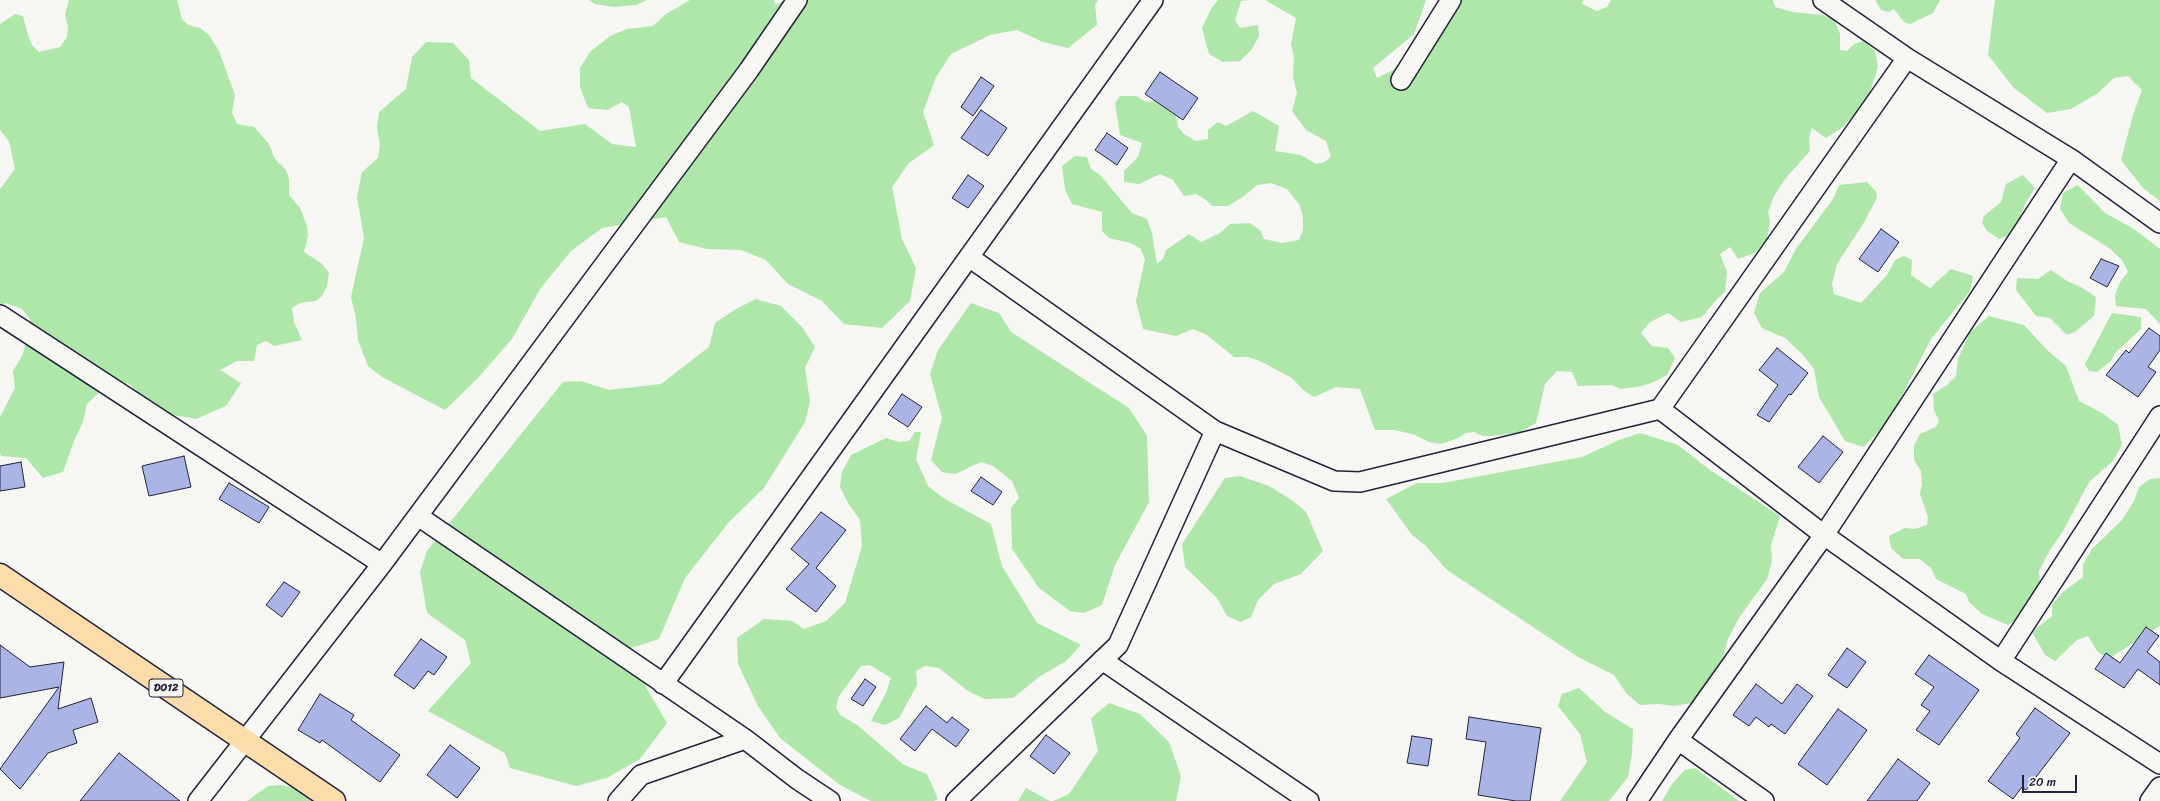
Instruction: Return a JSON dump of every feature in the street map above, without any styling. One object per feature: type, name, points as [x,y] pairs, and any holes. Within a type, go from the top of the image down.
[{"type":"main road","name":"D012","points":[[0,575],[243,741],[334,801]]},
{"type":"street","points":[[198,801],[418,516],[748,70],[796,0]]},
{"type":"street","points":[[663,684],[1153,0]]},
{"type":"street","points":[[1401,80],[1451,0]]},
{"type":"street","points":[[1823,0],[1908,58],[2070,159],[2160,224]]},
{"type":"street","points":[[969,257],[1215,431],[1334,481],[1360,482],[1660,409],[1908,58]]},
{"type":"street","points":[[1637,801],[1678,740],[1824,535],[2070,159]]},
{"type":"street","points":[[0,316],[382,564]]},
{"type":"street","points":[[1660,409],[1824,535],[2001,661],[2160,764]]},
{"type":"street","points":[[2001,661],[2160,416]]},
{"type":"street","points":[[956,801],[1118,645],[1215,431]]},
{"type":"street","points":[[418,516],[745,739],[797,779],[830,801]]},
{"type":"street","points":[[1102,660],[1309,801]]},
{"type":"street","points":[[618,801],[641,775],[745,739]]},
{"type":"street","points":[[1678,740],[1764,801]]},
{"type":"street","points":[[2150,801],[2160,787]]},
{"type":"green space","points":[[69,0],[177,0],[182,19],[188,25],[200,28],[209,35],[219,51],[235,95],[232,113],[237,124],[254,127],[269,144],[275,159],[286,170],[289,179],[289,195],[300,208],[307,226],[308,236],[304,252],[321,263],[329,273],[327,286],[322,296],[316,301],[300,303],[292,308],[294,322],[302,340],[274,346],[266,341],[257,345],[254,361],[237,361],[220,370],[241,383],[226,406],[196,419],[173,415],[148,402],[129,384],[111,381],[87,404],[83,422],[74,441],[63,472],[43,478],[26,458],[1,456],[0,453],[0,417],[15,388],[13,371],[23,354],[30,319],[22,309],[5,303],[0,306],[0,189],[15,169],[9,141],[0,130],[0,24],[15,14],[23,16],[32,45],[39,52],[60,47],[67,37],[68,27],[65,14]]},
{"type":"green space","points":[[589,0],[647,0],[636,5],[614,7],[595,4]]},
{"type":"green space","points":[[690,0],[774,0],[776,5],[784,0],[1098,0],[1095,5],[1097,25],[1068,48],[1043,42],[1017,30],[990,35],[951,54],[936,77],[923,112],[934,145],[909,163],[892,187],[902,239],[916,268],[910,301],[882,328],[844,324],[822,301],[788,284],[766,260],[741,250],[707,249],[679,242],[666,217],[602,228],[571,251],[540,289],[512,339],[477,379],[445,410],[382,377],[368,366],[358,340],[356,318],[351,297],[364,238],[357,197],[362,172],[378,158],[380,144],[377,128],[379,112],[406,89],[412,57],[426,42],[453,43],[469,60],[471,78],[540,131],[585,124],[612,144],[636,147],[629,107],[622,102],[607,110],[588,108],[580,87],[580,68],[590,52],[610,36],[627,29],[653,26],[666,14]]},
{"type":"green space","points":[[1218,0],[1248,0],[1241,1],[1235,20],[1240,28],[1258,25],[1259,36],[1252,49],[1240,61],[1223,62],[1209,54],[1202,28],[1211,9]]},
{"type":"green space","points":[[1265,0],[1426,0],[1414,34],[1373,68],[1377,78],[1393,70],[1413,48],[1434,47],[1441,26],[1460,0],[1583,0],[1582,4],[1597,11],[1607,7],[1611,0],[1773,0],[1775,7],[1792,12],[1822,15],[1834,19],[1840,34],[1840,50],[1847,51],[1854,44],[1863,41],[1875,51],[1878,67],[1867,101],[1843,127],[1826,138],[1812,128],[1809,138],[1810,151],[1785,179],[1774,196],[1768,212],[1770,221],[1767,239],[1755,253],[1738,259],[1730,247],[1720,254],[1727,272],[1725,292],[1716,300],[1702,317],[1681,322],[1668,313],[1650,322],[1641,333],[1652,346],[1668,348],[1675,358],[1667,375],[1642,386],[1621,389],[1612,385],[1578,386],[1572,372],[1557,371],[1545,384],[1536,423],[1520,432],[1494,436],[1483,436],[1474,432],[1466,433],[1458,438],[1441,444],[1429,442],[1415,435],[1395,430],[1375,430],[1360,389],[1336,387],[1314,397],[1303,390],[1292,378],[1260,361],[1248,357],[1234,357],[1207,335],[1193,329],[1176,336],[1143,329],[1136,301],[1145,259],[1140,248],[1130,243],[1109,238],[1102,231],[1102,212],[1072,204],[1065,190],[1062,166],[1075,156],[1087,157],[1091,169],[1100,175],[1132,213],[1147,219],[1152,233],[1157,264],[1163,259],[1166,250],[1189,234],[1201,242],[1220,233],[1230,224],[1250,223],[1261,231],[1264,239],[1282,243],[1299,240],[1303,230],[1303,216],[1299,204],[1287,189],[1271,183],[1257,185],[1244,196],[1228,206],[1212,206],[1196,194],[1184,196],[1173,180],[1160,174],[1139,184],[1124,182],[1124,171],[1138,157],[1142,143],[1120,135],[1115,103],[1120,96],[1136,96],[1146,102],[1166,100],[1175,109],[1178,127],[1183,133],[1195,141],[1208,139],[1208,130],[1218,122],[1226,126],[1253,111],[1279,126],[1275,151],[1301,155],[1316,164],[1325,162],[1331,156],[1326,141],[1306,130],[1292,111],[1297,93],[1293,77],[1294,57],[1291,44],[1296,18]]},
{"type":"green space","points":[[1875,0],[1940,0],[1933,13],[1910,24],[1904,22],[1894,9],[1888,12],[1881,10]]},
{"type":"green space","points":[[1995,0],[2160,0],[2160,201],[2143,188],[2121,160],[2133,115],[2142,90],[2128,76],[2114,78],[2098,93],[2071,109],[2047,113],[2014,88],[1988,55]]},
{"type":"green space","points":[[2023,175],[2035,188],[2025,204],[2014,234],[1999,239],[1987,231],[1982,223],[1984,216],[2001,202],[2006,184]]},
{"type":"green space","points":[[1867,182],[1876,192],[1877,198],[1863,224],[1837,264],[1832,284],[1834,294],[1861,303],[1887,275],[1895,260],[1904,256],[1912,260],[1911,275],[1930,288],[1951,269],[1973,276],[1970,291],[1931,339],[1890,419],[1864,447],[1845,441],[1819,397],[1814,369],[1803,355],[1785,338],[1762,328],[1754,313],[1760,293],[1784,272],[1796,249],[1833,199],[1839,185]]},
{"type":"green space","points":[[2078,185],[2105,213],[2134,229],[2160,249],[2160,324],[2146,309],[2116,306],[2115,295],[2120,282],[2128,272],[2122,260],[2109,248],[2069,223],[2060,209],[2063,193]]},
{"type":"green space","points":[[2051,270],[2067,281],[2081,287],[2096,297],[2094,316],[2075,332],[2067,335],[2050,318],[2036,316],[2016,290],[2017,278],[2038,279]]},
{"type":"green space","points":[[756,299],[781,306],[802,327],[815,347],[805,368],[810,402],[805,422],[764,488],[729,522],[685,578],[659,639],[631,648],[630,660],[667,723],[640,759],[607,778],[576,786],[510,768],[505,753],[428,711],[471,663],[465,640],[427,613],[420,572],[427,551],[563,382],[581,381],[609,390],[661,384],[709,347],[715,323],[736,309]]},
{"type":"green space","points":[[971,303],[999,313],[1011,332],[1129,408],[1147,436],[1149,502],[1115,565],[1102,605],[1084,613],[1070,611],[1039,588],[1012,549],[1011,508],[1019,498],[1012,481],[993,466],[981,462],[955,474],[942,472],[931,460],[942,418],[930,374],[938,350]]},
{"type":"green space","points":[[2112,313],[2141,317],[2141,329],[2115,353],[2111,361],[2097,372],[2089,371],[2085,364]]},
{"type":"green space","points":[[1989,316],[2024,325],[2047,350],[2066,366],[2079,401],[2102,413],[2118,425],[2122,445],[2113,461],[2089,482],[2063,531],[2050,550],[2039,571],[2040,583],[2031,606],[2019,618],[2008,625],[1982,614],[1969,602],[1966,594],[1936,579],[1931,568],[1919,559],[1903,559],[1891,548],[1889,536],[1905,528],[1915,529],[1927,525],[1928,517],[1920,494],[1922,484],[1921,471],[1914,460],[1914,446],[1920,434],[1936,427],[1939,421],[1934,410],[1933,394],[1947,385],[1956,376],[1958,359],[1970,332]]},
{"type":"green space","points":[[915,432],[921,432],[916,459],[928,486],[943,498],[991,524],[1002,566],[1037,623],[1081,645],[1066,661],[1039,677],[1013,698],[985,699],[968,691],[939,668],[925,666],[916,671],[917,685],[899,718],[885,725],[871,721],[886,693],[891,678],[870,665],[861,666],[839,696],[836,707],[840,715],[857,725],[904,765],[927,774],[938,799],[934,801],[871,801],[840,785],[780,738],[758,706],[738,664],[737,638],[764,619],[792,621],[804,629],[826,621],[845,603],[862,546],[860,520],[848,503],[840,487],[842,472],[851,455],[886,438],[899,442],[909,441]]},
{"type":"green space","points":[[1640,433],[1678,445],[1710,470],[1780,516],[1771,545],[1772,561],[1767,579],[1739,618],[1728,639],[1723,657],[1704,686],[1697,702],[1674,706],[1659,704],[1640,705],[1627,694],[1614,675],[1578,657],[1447,570],[1425,545],[1412,535],[1386,499],[1417,483],[1443,483],[1582,457],[1619,440]]},
{"type":"green space","points":[[1240,476],[1269,486],[1293,501],[1306,512],[1323,551],[1301,574],[1274,584],[1258,600],[1251,617],[1241,622],[1227,616],[1217,598],[1185,567],[1182,544],[1225,478]]},
{"type":"green space","points":[[2160,478],[2160,626],[2108,659],[2097,651],[2088,636],[2077,640],[2055,661],[2045,655],[2032,632],[2052,616],[2052,604],[2063,592],[2083,577],[2083,565],[2092,549],[2122,520],[2134,501],[2139,487],[2150,479]]},
{"type":"green space","points":[[1579,688],[1605,712],[1633,729],[1632,753],[1628,777],[1609,801],[1560,801],[1587,762],[1580,734],[1558,706],[1562,694]]},
{"type":"green space","points":[[1109,703],[1140,714],[1169,742],[1181,776],[1176,801],[1053,801],[1069,794],[1098,751],[1091,718]]},
{"type":"green space","points":[[1695,768],[1739,801],[1662,801],[1672,784],[1685,770]]},
{"type":"green space","points":[[281,785],[299,789],[317,801],[247,801],[268,786]]},
{"type":"green space","points":[[1026,788],[1050,801],[1018,801]]},
{"type":"building","points":[[1160,72],[1198,98],[1183,120],[1145,94]]},
{"type":"building","points":[[981,77],[994,86],[973,116],[961,107]]},
{"type":"building","points":[[981,110],[1007,128],[988,156],[961,138]]},
{"type":"building","points":[[1107,133],[1128,148],[1117,165],[1095,150]]},
{"type":"building","points":[[968,175],[984,186],[968,208],[952,198]]},
{"type":"building","points":[[1881,229],[1899,242],[1878,272],[1859,259]]},
{"type":"building","points":[[2101,259],[2119,266],[2107,287],[2090,278]]},
{"type":"building","points":[[2149,328],[2160,336],[2160,350],[2148,367],[2156,372],[2138,397],[2106,375],[2126,350],[2129,353]]},
{"type":"building","points":[[1777,348],[1808,373],[1791,395],[1789,394],[1769,422],[1757,415],[1778,385],[1759,370]]},
{"type":"building","points":[[902,394],[922,407],[908,427],[888,414]]},
{"type":"building","points":[[1823,436],[1843,452],[1819,483],[1798,467]]},
{"type":"building","points":[[184,456],[191,487],[149,496],[142,466]]},
{"type":"building","points":[[21,462],[25,487],[0,491],[0,466]]},
{"type":"building","points":[[981,477],[1002,492],[993,505],[971,491]]},
{"type":"building","points":[[229,483],[269,507],[259,523],[219,499]]},
{"type":"building","points":[[821,512],[846,530],[816,568],[836,586],[816,612],[786,589],[809,564],[791,549]]},
{"type":"building","points":[[284,582],[300,592],[282,617],[266,605]]},
{"type":"building","points":[[2146,627],[2159,636],[2147,652],[2160,662],[2160,685],[2138,669],[2124,688],[2095,669],[2106,653],[2120,663]]},
{"type":"building","points":[[421,639],[447,657],[434,675],[428,671],[414,689],[394,675]]},
{"type":"building","points":[[0,645],[30,667],[64,662],[58,709],[91,698],[98,722],[73,730],[77,743],[48,753],[20,789],[0,769],[59,687],[0,698]]},
{"type":"building","points":[[1847,648],[1866,662],[1847,688],[1828,675]]},
{"type":"building","points":[[1929,655],[1979,690],[1939,745],[1916,730],[1930,711],[1921,705],[1934,687],[1915,674]]},
{"type":"building","points":[[865,679],[876,687],[863,706],[851,699]]},
{"type":"building","points":[[1756,684],[1782,704],[1797,684],[1813,696],[1785,734],[1771,724],[1769,727],[1756,717],[1749,726],[1733,715]]},
{"type":"building","points":[[320,694],[354,715],[351,720],[400,755],[380,782],[322,740],[320,743],[298,730]]},
{"type":"building","points":[[926,706],[947,723],[952,717],[969,730],[956,747],[932,729],[915,751],[900,739]]},
{"type":"building","points":[[2035,708],[2070,733],[2026,790],[2022,787],[2013,799],[1988,781],[2020,738],[2016,734]]},
{"type":"building","points":[[1838,709],[1867,730],[1827,785],[1798,764]]},
{"type":"building","points":[[1469,717],[1541,728],[1530,801],[1516,801],[1478,795],[1486,742],[1466,739]]},
{"type":"building","points":[[1046,735],[1070,753],[1054,774],[1030,756]]},
{"type":"building","points":[[1412,736],[1432,739],[1428,766],[1407,763]]},
{"type":"building","points":[[450,745],[480,768],[457,798],[427,775]]},
{"type":"building","points":[[119,753],[180,801],[80,801]]},
{"type":"building","points":[[1898,759],[1930,783],[1917,801],[1867,801]]}]
